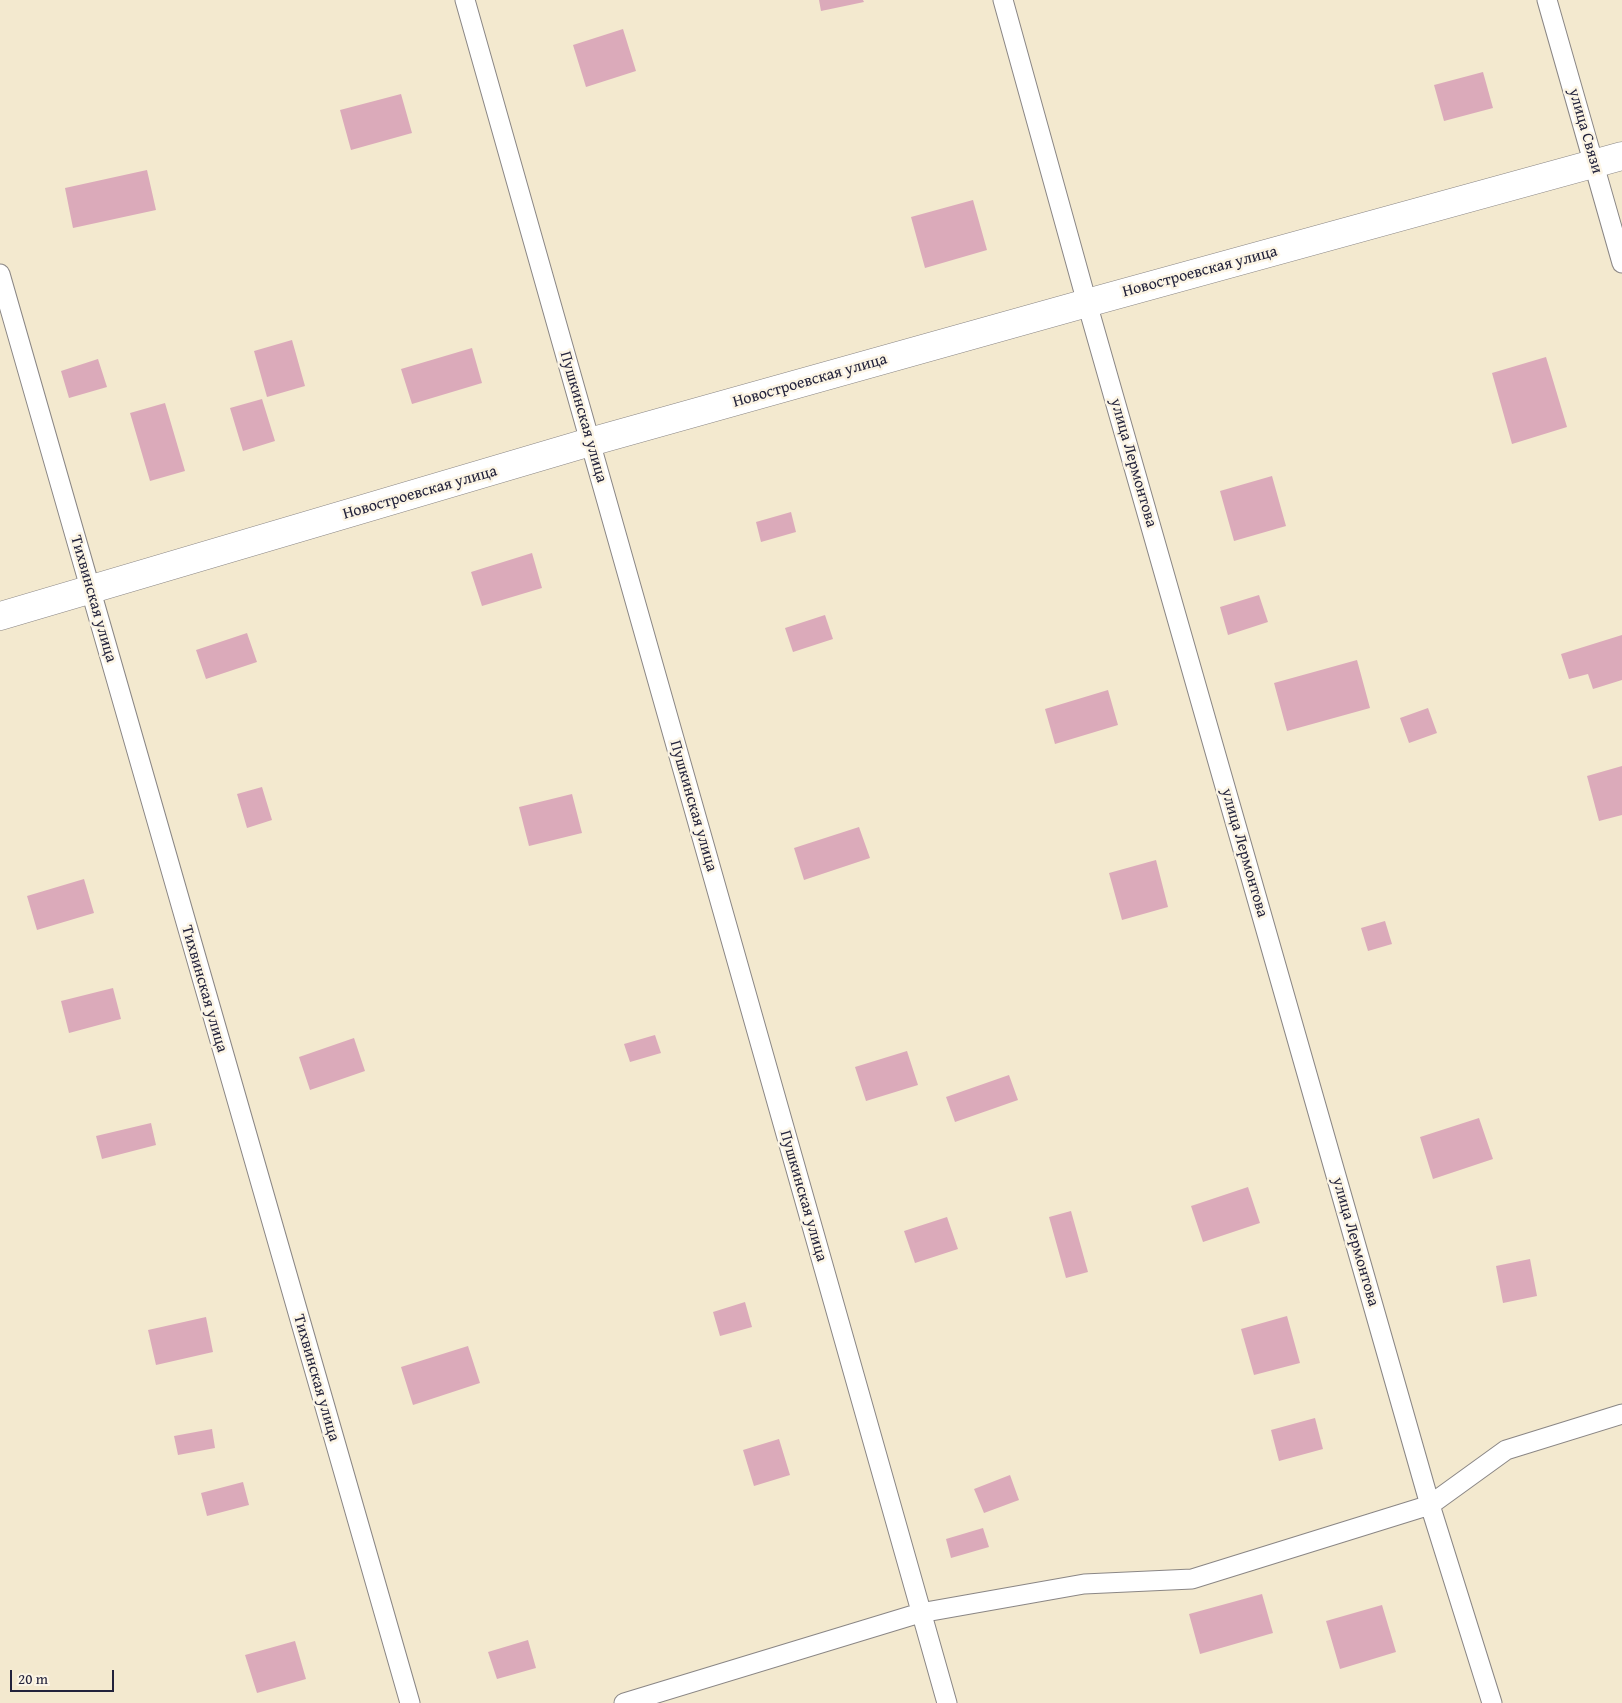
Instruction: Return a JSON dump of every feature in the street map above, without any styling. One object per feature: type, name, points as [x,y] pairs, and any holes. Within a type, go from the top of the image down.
[{"type":"street","name":"Новостроевская улица","points":[[0,616],[590,442],[1622,156]]},
{"type":"lane","name":"Пушкинская улица","points":[[465,0],[947,1703]]},
{"type":"lane","name":"улица Лермонтова","points":[[1003,0],[1087,303],[1430,1505],[1492,1703]]},
{"type":"lane","name":"улица Связи","points":[[1547,0],[1622,263]]},
{"type":"lane","name":"Тихвинская улица","points":[[0,274],[410,1703]]},
{"type":"lane","points":[[624,1703],[920,1613],[1084,1584],[1192,1579],[1430,1505],[1506,1450],[1622,1414]]},
{"type":"building","points":[[819,0],[863,0],[864,2],[821,11]]},
{"type":"building","points":[[623,29],[636,71],[586,87],[573,45]]},
{"type":"building","points":[[1483,72],[1493,108],[1444,121],[1434,85]]},
{"type":"building","points":[[401,94],[412,133],[351,150],[340,110]]},
{"type":"building","points":[[147,170],[156,210],[73,228],[65,188]]},
{"type":"building","points":[[973,200],[987,250],[925,268],[911,217]]},
{"type":"building","points":[[292,340],[305,386],[267,397],[254,351]]},
{"type":"building","points":[[472,348],[482,383],[412,404],[401,369]]},
{"type":"building","points":[[1546,357],[1567,427],[1512,444],[1492,373]]},
{"type":"building","points":[[98,359],[107,387],[69,398],[61,371]]},
{"type":"building","points":[[262,399],[275,441],[243,451],[230,408]]},
{"type":"building","points":[[165,403],[185,471],[150,481],[130,413]]},
{"type":"building","points":[[1272,476],[1286,526],[1234,541],[1220,491]]},
{"type":"building","points":[[791,512],[796,532],[761,542],[756,522]]},
{"type":"building","points":[[532,553],[542,588],[482,606],[471,572]]},
{"type":"building","points":[[1259,595],[1268,622],[1228,635],[1220,607]]},
{"type":"building","points":[[825,615],[833,639],[793,652],[785,628]]},
{"type":"building","points":[[247,633],[257,662],[206,679],[196,650]]},
{"type":"building","points":[[1622,635],[1622,680],[1593,689],[1588,674],[1569,679],[1561,654]]},
{"type":"building","points":[[1357,660],[1370,708],[1287,731],[1274,683]]},
{"type":"building","points":[[1108,690],[1118,725],[1055,744],[1045,709]]},
{"type":"building","points":[[1428,708],[1437,733],[1409,743],[1400,718]]},
{"type":"building","points":[[1622,766],[1622,815],[1599,821],[1587,776]]},
{"type":"building","points":[[262,787],[272,820],[247,828],[237,794]]},
{"type":"building","points":[[572,794],[582,833],[529,846],[519,807]]},
{"type":"building","points":[[859,827],[870,858],[804,880],[794,848]]},
{"type":"building","points":[[1156,860],[1168,907],[1122,920],[1109,873]]},
{"type":"building","points":[[84,879],[94,913],[37,930],[27,896]]},
{"type":"building","points":[[1385,921],[1392,944],[1368,951],[1361,928]]},
{"type":"building","points":[[113,988],[121,1019],[69,1033],[61,1001]]},
{"type":"building","points":[[655,1035],[661,1053],[630,1062],[624,1044]]},
{"type":"building","points":[[354,1038],[365,1071],[310,1090],[299,1057]]},
{"type":"building","points":[[907,1051],[918,1085],[866,1101],[855,1067]]},
{"type":"building","points":[[1009,1075],[1018,1100],[955,1122],[946,1097]]},
{"type":"building","points":[[1479,1118],[1493,1159],[1433,1179],[1420,1137]]},
{"type":"building","points":[[151,1123],[156,1145],[102,1159],[96,1136]]},
{"type":"building","points":[[1248,1187],[1260,1223],[1203,1242],[1191,1206]]},
{"type":"building","points":[[1071,1211],[1088,1272],[1066,1278],[1049,1217]]},
{"type":"building","points":[[947,1217],[958,1249],[915,1263],[904,1231]]},
{"type":"building","points":[[1530,1259],[1537,1296],[1503,1303],[1496,1266]]},
{"type":"building","points":[[745,1302],[752,1327],[720,1336],[713,1312]]},
{"type":"building","points":[[1287,1316],[1300,1363],[1254,1375],[1241,1329]]},
{"type":"building","points":[[206,1317],[213,1352],[156,1365],[148,1330]]},
{"type":"building","points":[[468,1346],[480,1383],[413,1405],[401,1367]]},
{"type":"building","points":[[1315,1418],[1323,1449],[1279,1461],[1271,1430]]},
{"type":"building","points":[[212,1429],[215,1448],[178,1455],[174,1436]]},
{"type":"building","points":[[779,1439],[790,1475],[754,1486],[743,1450]]},
{"type":"building","points":[[1010,1475],[1019,1500],[984,1513],[974,1489]]},
{"type":"building","points":[[243,1482],[249,1505],[207,1516],[201,1493]]},
{"type":"building","points":[[983,1528],[989,1547],[951,1558],[946,1539]]},
{"type":"building","points":[[1262,1594],[1273,1633],[1200,1654],[1189,1614]]},
{"type":"building","points":[[1382,1605],[1396,1652],[1340,1669],[1326,1621]]},
{"type":"building","points":[[528,1640],[536,1668],[497,1679],[488,1652]]},
{"type":"building","points":[[295,1641],[306,1679],[257,1693],[245,1655]]}]
